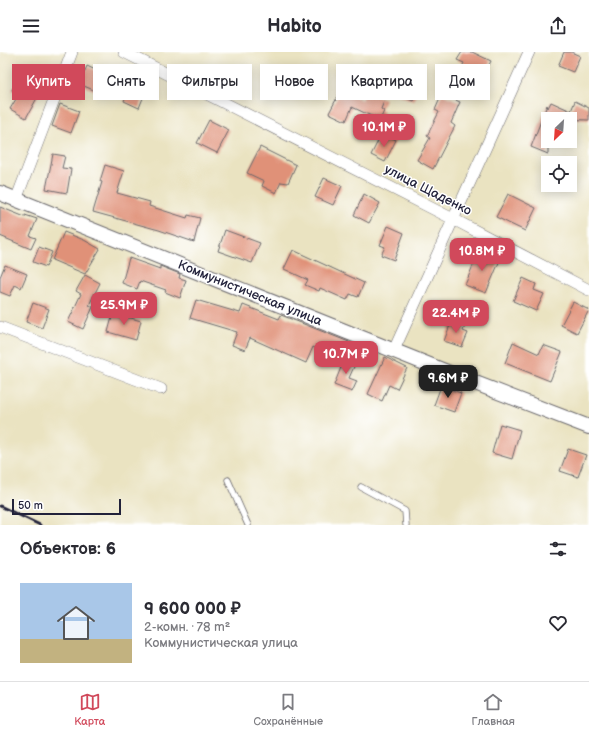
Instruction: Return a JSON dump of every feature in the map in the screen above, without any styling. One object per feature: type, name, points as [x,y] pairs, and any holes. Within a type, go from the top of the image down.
[{"type":"street","points":[[16,200],[72,52]]},
{"type":"street","name":"улица Щаденко","points":[[124,52],[453,219],[589,290]]},
{"type":"street","points":[[394,350],[529,52]]},
{"type":"street","name":"Коммунистическая улица","points":[[0,194],[589,427]]},
{"type":"street","points":[[0,327],[161,389]]},
{"type":"lane","points":[[228,480],[248,525]]},
{"type":"lane","points":[[361,487],[405,512],[406,525]]},
{"type":"building","points":[[462,52],[472,52],[491,61],[490,64],[464,64],[457,60]]},
{"type":"building","points":[[564,52],[571,52],[580,56],[573,72],[558,66]]},
{"type":"building","points":[[87,66],[93,69],[93,90],[85,86],[85,70]]},
{"type":"building","points":[[15,100],[36,100],[26,118],[10,109]]},
{"type":"building","points":[[124,100],[142,100],[139,108]]},
{"type":"building","points":[[336,100],[385,100],[381,109],[384,111],[380,120],[352,107],[346,121],[329,113]]},
{"type":"building","points":[[439,100],[456,100],[460,102],[451,123],[455,126],[433,169],[417,160],[430,138],[427,136],[439,112],[435,110]]},
{"type":"building","points":[[575,101],[589,108],[589,120],[577,120],[577,112],[544,112],[547,105],[548,108],[551,102],[571,111]]},
{"type":"building","points":[[60,104],[79,111],[71,133],[52,126]]},
{"type":"building","points":[[209,120],[229,130],[217,153],[197,143]]},
{"type":"building","points":[[541,121],[541,148],[548,148],[548,154],[531,147]]},
{"type":"building","points":[[382,133],[396,140],[385,162],[371,155]]},
{"type":"building","points":[[260,147],[296,165],[288,183],[281,182],[276,193],[262,186],[264,181],[247,173]]},
{"type":"building","points":[[53,154],[65,156],[62,168],[71,169],[67,193],[46,189]]},
{"type":"building","points":[[105,165],[124,171],[117,193],[150,202],[149,206],[187,218],[188,215],[200,218],[194,242],[159,230],[93,212],[102,182],[100,181]]},
{"type":"building","points":[[324,178],[342,186],[333,205],[315,197]]},
{"type":"building","points":[[364,194],[380,203],[369,223],[354,215]]},
{"type":"building","points":[[508,194],[536,208],[525,231],[496,217]]},
{"type":"building","points":[[0,207],[25,217],[25,215],[37,219],[30,236],[36,238],[31,249],[0,236]]},
{"type":"building","points":[[388,226],[404,233],[394,260],[381,255],[385,247],[380,245]]},
{"type":"building","points":[[225,230],[260,243],[252,263],[218,251]]},
{"type":"building","points":[[64,232],[84,240],[100,249],[85,274],[52,260]]},
{"type":"building","points":[[39,247],[52,252],[46,267],[33,262]]},
{"type":"building","points":[[293,250],[364,283],[358,297],[350,294],[347,300],[320,288],[319,291],[305,285],[308,280],[284,269]]},
{"type":"building","points":[[479,251],[500,260],[486,293],[465,285]]},
{"type":"building","points":[[129,258],[160,269],[160,266],[180,274],[179,278],[186,280],[180,298],[165,292],[166,290],[140,281],[137,289],[122,283]]},
{"type":"building","points":[[5,265],[27,274],[21,288],[15,285],[10,296],[0,292],[0,277]]},
{"type":"building","points":[[85,275],[100,283],[89,305],[93,307],[83,329],[68,322],[81,294],[76,291]]},
{"type":"building","points":[[523,278],[536,284],[534,290],[544,294],[536,311],[513,301]]},
{"type":"building","points":[[196,300],[240,313],[243,305],[279,319],[281,315],[349,342],[340,360],[313,347],[306,363],[250,338],[245,350],[232,345],[237,332],[190,318]]},
{"type":"building","points":[[573,302],[589,310],[577,333],[561,325]]},
{"type":"building","points":[[33,303],[49,309],[42,328],[26,322]]},
{"type":"building","points":[[114,310],[125,312],[124,316],[141,321],[136,340],[108,332]]},
{"type":"building","points":[[452,320],[465,326],[463,331],[468,333],[462,347],[444,341]]},
{"type":"building","points":[[513,342],[539,354],[543,345],[562,352],[550,381],[505,363]]},
{"type":"building","points":[[346,355],[357,360],[349,378],[357,381],[352,392],[334,385]]},
{"type":"building","points":[[385,357],[407,368],[397,389],[389,385],[382,401],[368,394]]},
{"type":"building","points":[[441,386],[461,393],[454,412],[434,405]]},
{"type":"building","points":[[500,424],[520,430],[512,459],[492,453]]},
{"type":"building","points":[[568,449],[586,455],[578,477],[560,471]]},
{"type":"railway","points":[[0,506],[40,525]]}]
